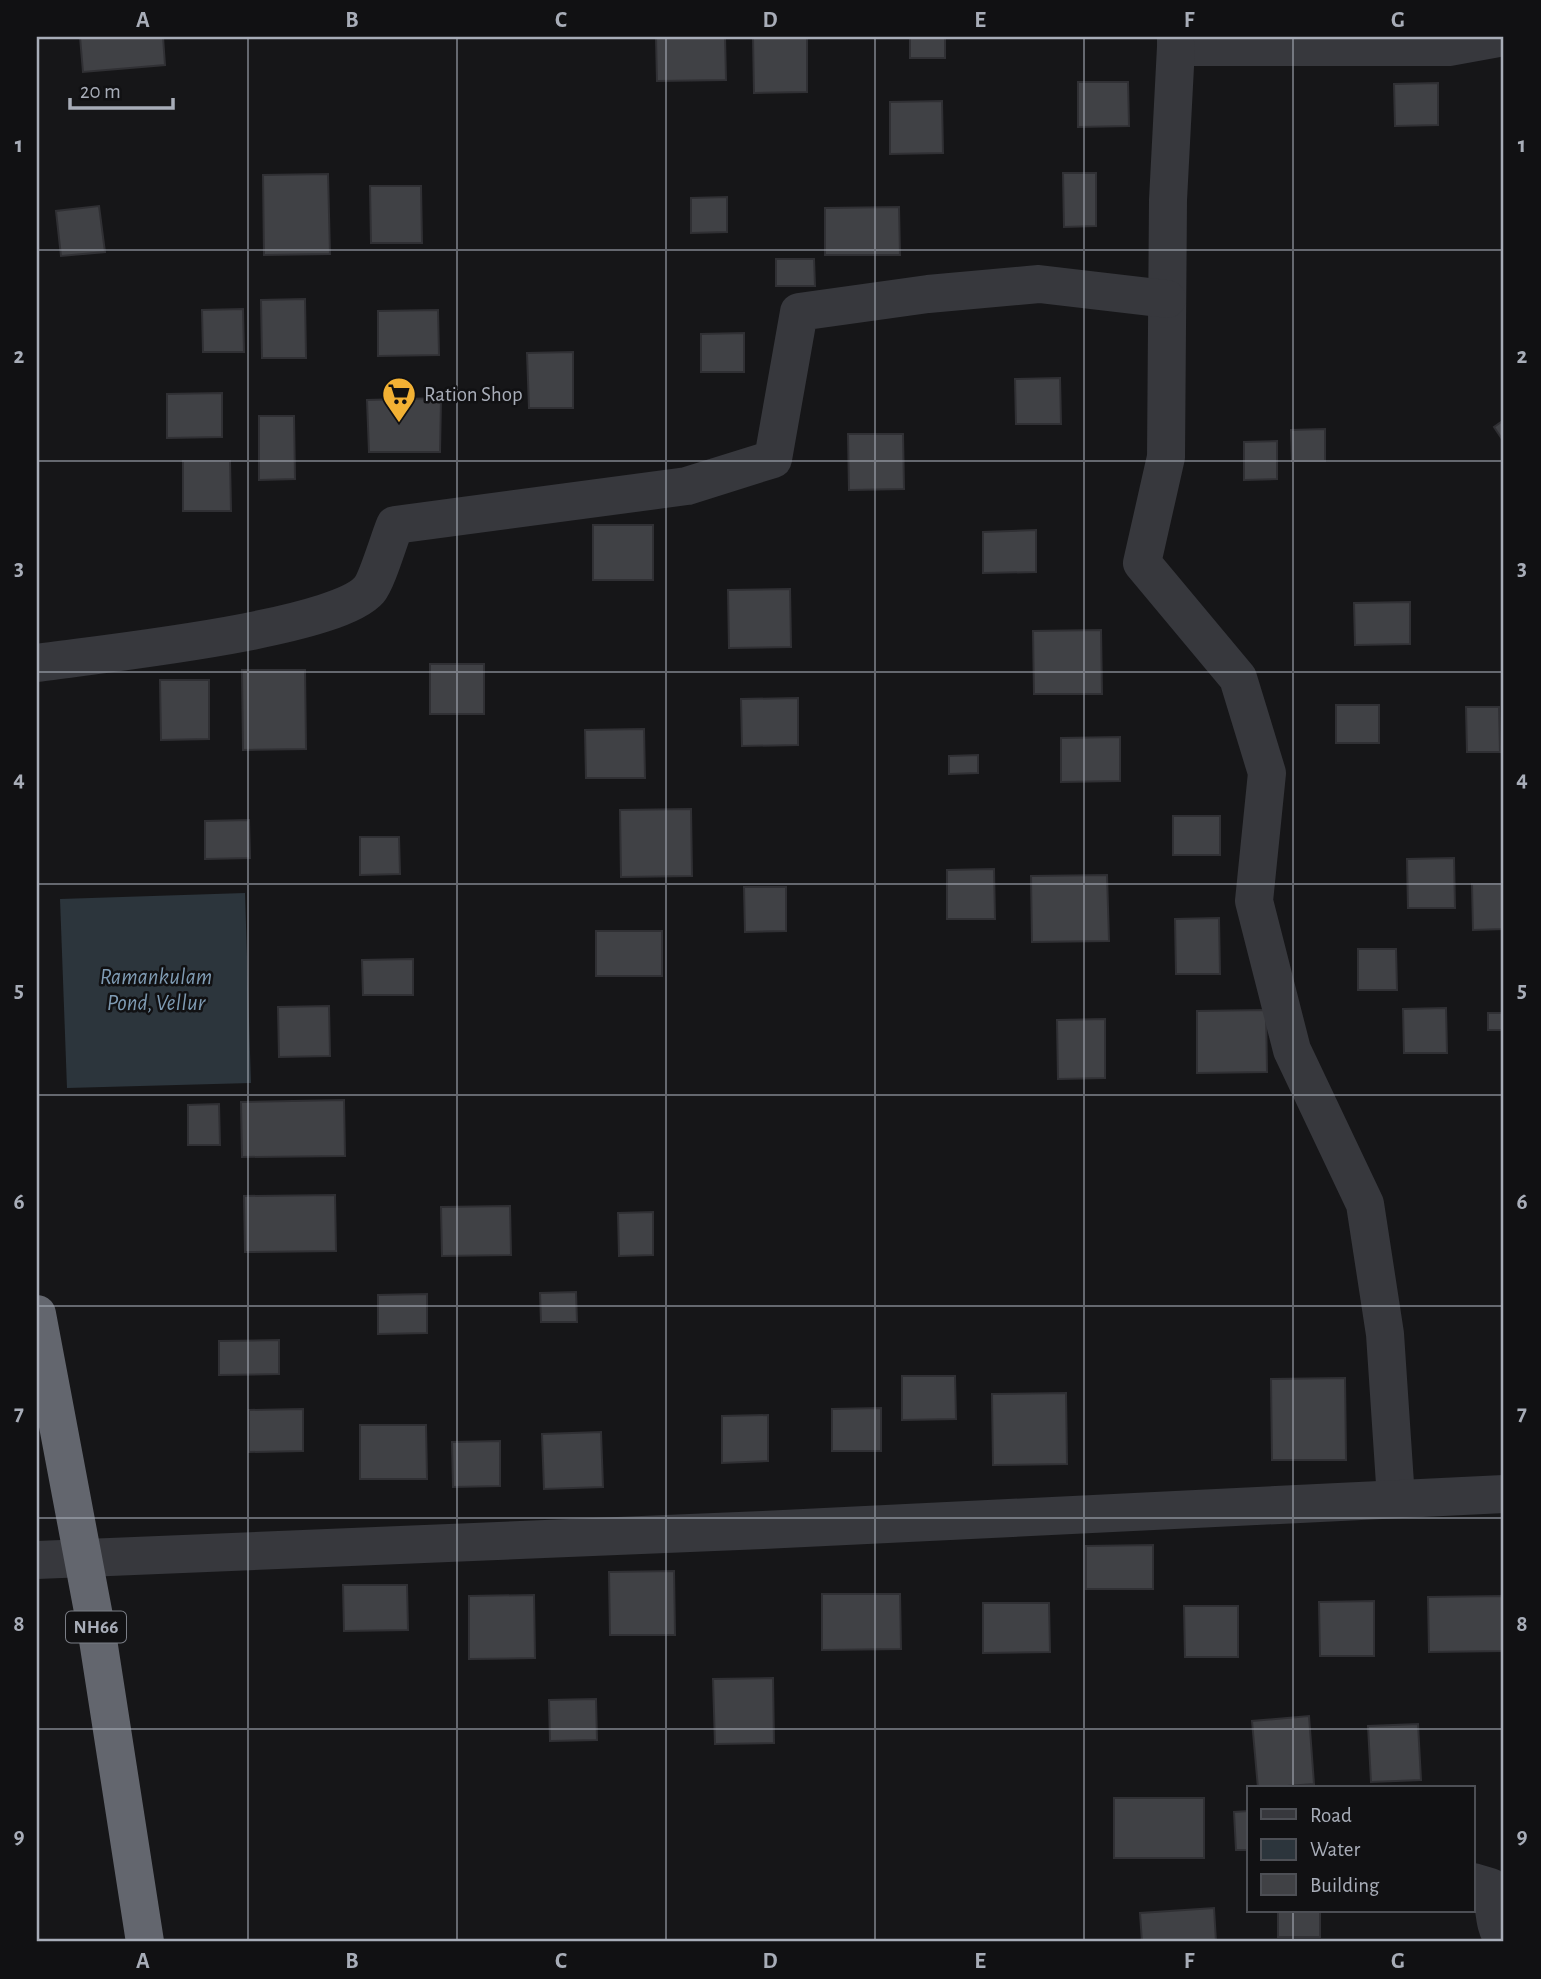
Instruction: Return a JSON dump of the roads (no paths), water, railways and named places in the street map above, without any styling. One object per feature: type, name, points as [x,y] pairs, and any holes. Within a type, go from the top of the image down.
[{"type":"highway","name":"NH66","points":[[37,1314],[84,1560],[145,1942]]},
{"type":"street","points":[[1396,1499],[1385,1334],[1365,1204],[1292,1050],[1254,901],[1267,773],[1238,678],[1143,563],[1166,457],[1168,200],[1176,42],[1449,47],[1504,37]]},
{"type":"street","points":[[37,663],[205,639],[330,614],[369,590],[395,525],[687,486],[773,459],[799,312],[928,294],[1039,284],[1167,299]]},
{"type":"street","points":[[37,1560],[84,1560],[1504,1494]]},
{"type":"street","points":[[1474,1882],[1490,1887],[1495,1905],[1495,1929],[1504,1940]]},
{"type":"water","name":"Ramankulam Pond, Vellur","points":[[245,893],[251,1083],[67,1088],[60,899]]},
{"type":"place","name":"Ration Shop","points":[[399,424]]}]
